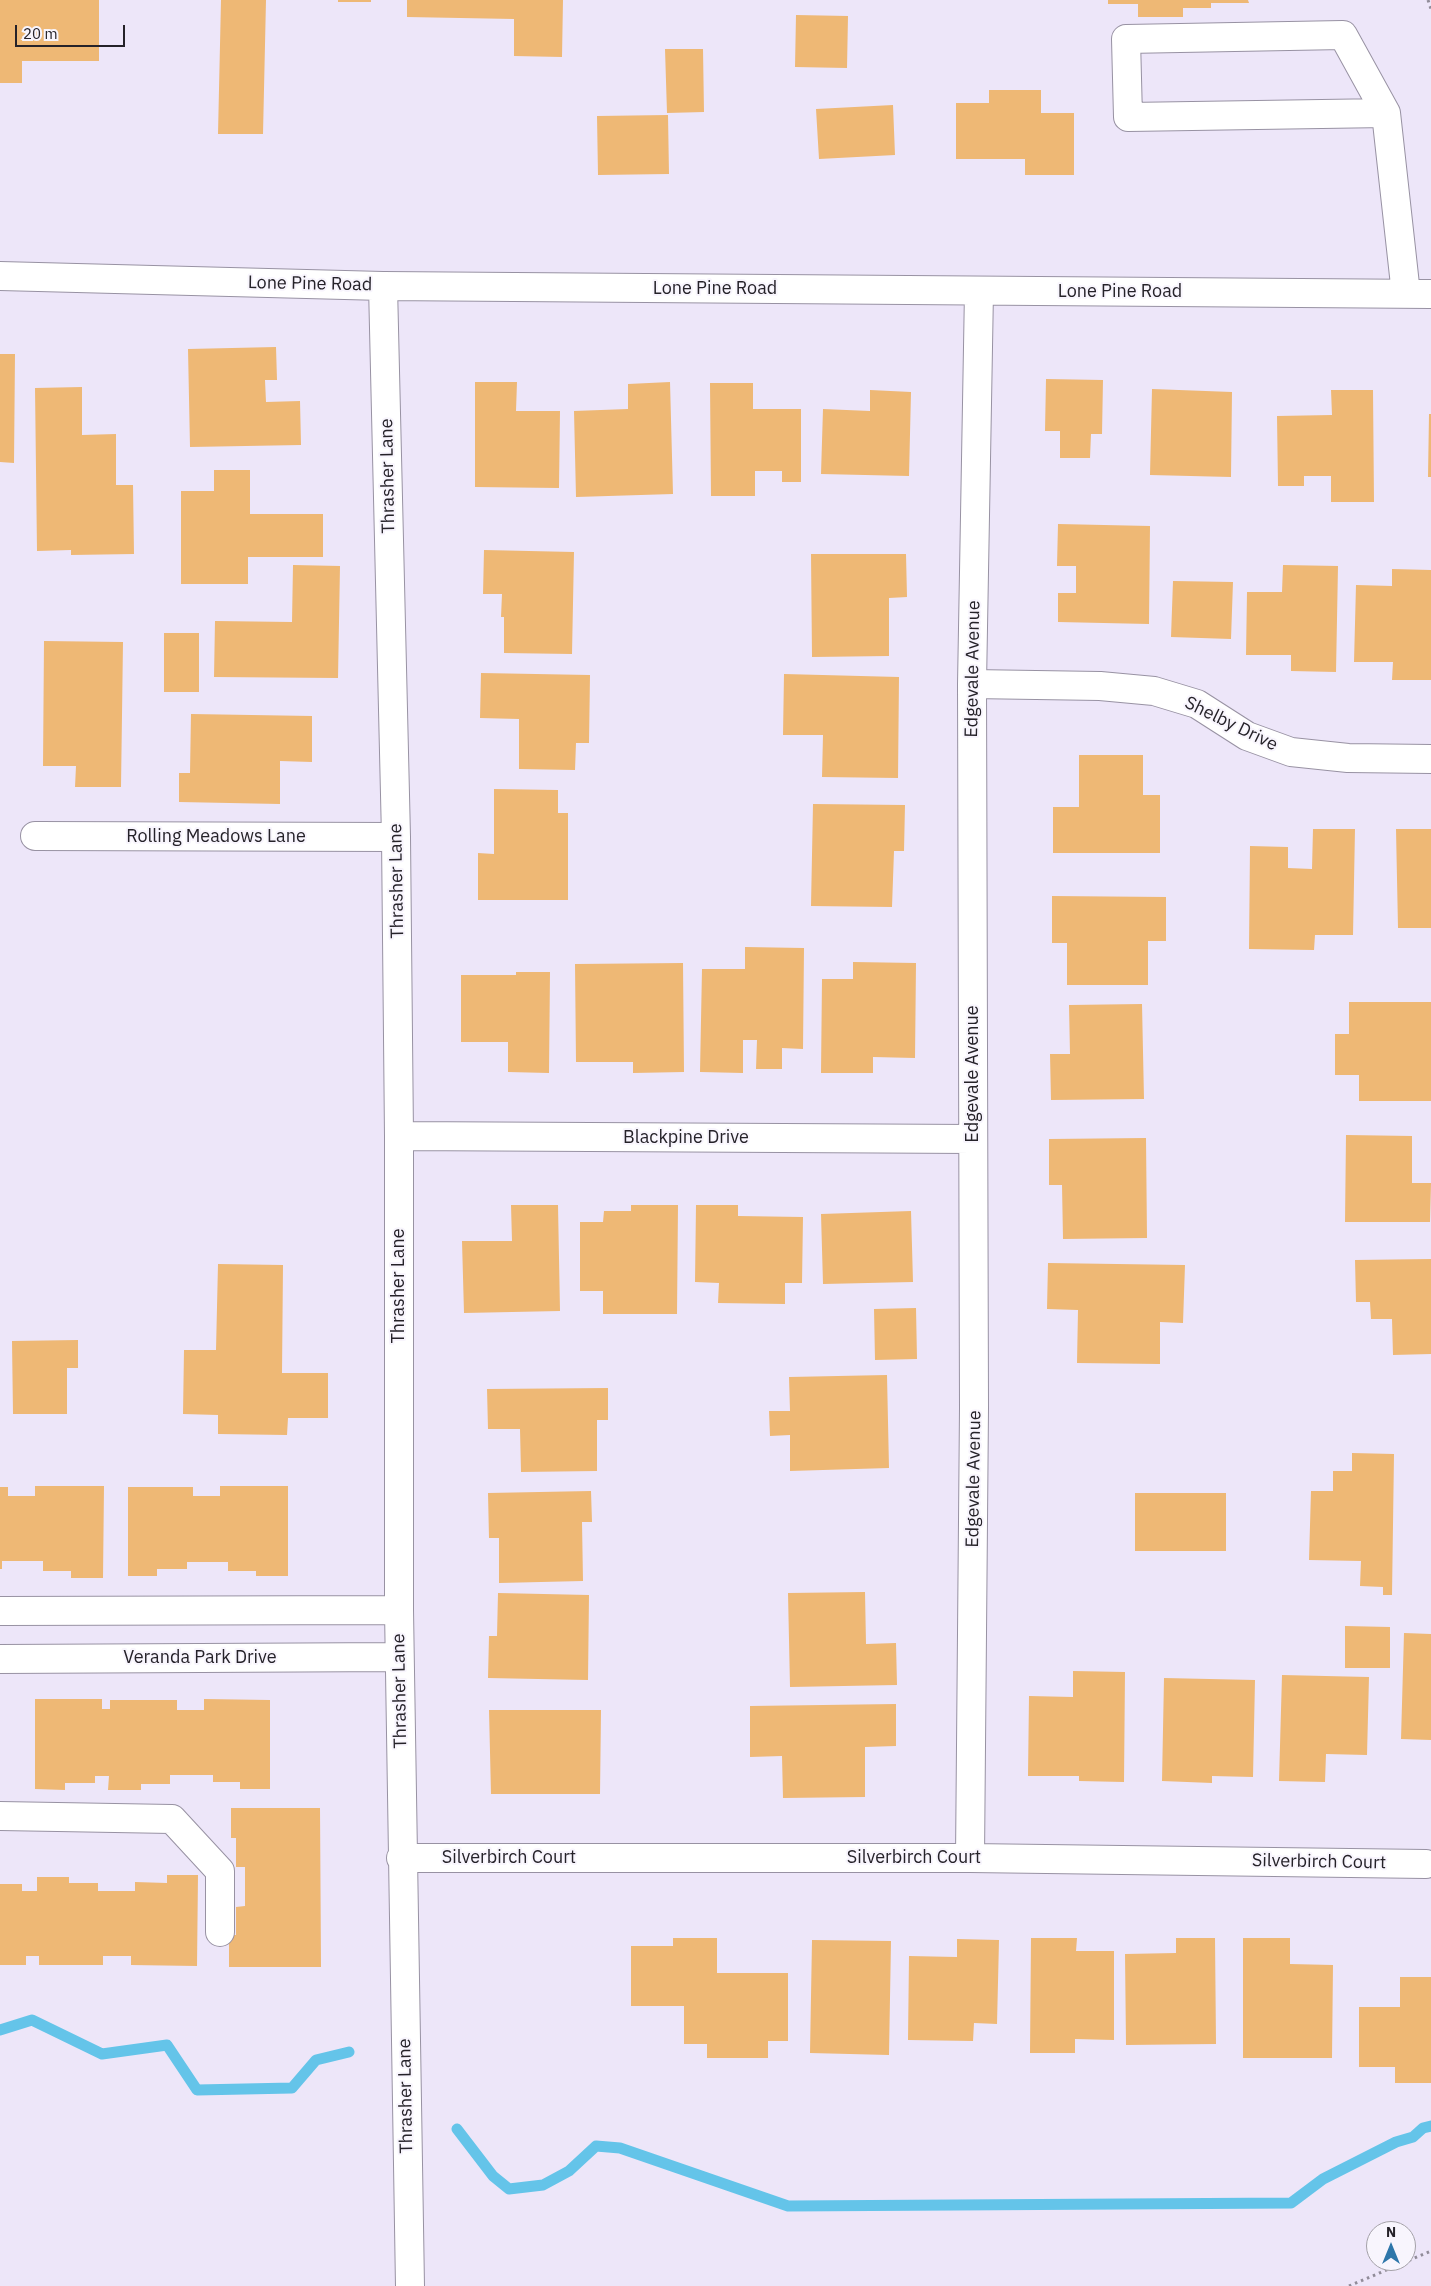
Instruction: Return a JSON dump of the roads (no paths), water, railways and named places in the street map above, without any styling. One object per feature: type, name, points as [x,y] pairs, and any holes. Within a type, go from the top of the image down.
[{"type":"street","points":[[1386,113],[1128,117],[1126,40],[1343,35],[1386,113],[1419,294]]},
{"type":"street","name":"Lone Pine Road","points":[[0,276],[383,286],[1419,294]]},
{"type":"street","name":"Thrasher Lane","points":[[383,286],[396,837],[399,1136],[399,1657],[410,2286]]},
{"type":"street","name":"Edgevale Avenue","points":[[970,1858],[974,1418],[972,684],[979,291]]},
{"type":"street","name":"Shelby Drive","points":[[972,684],[1100,686],[1154,691],[1197,704],[1247,736],[1291,752],[1348,758],[1431,760]]},
{"type":"street","name":"Rolling Meadows Lane","points":[[36,836],[396,837]]},
{"type":"street","name":"Blackpine Drive","points":[[399,1136],[973,1139]]},
{"type":"street","points":[[0,1611],[399,1610]]},
{"type":"street","name":"Veranda Park Drive","points":[[0,1659],[399,1657]]},
{"type":"street","points":[[0,1816],[172,1819],[220,1871],[220,1932]]},
{"type":"street","name":"Silverbirch Court","points":[[402,1858],[970,1858],[1426,1864]]},
{"type":"waterway","points":[[0,2030],[32,2020],[102,2054],[167,2045],[197,2090],[292,2088],[316,2060],[349,2052]]},
{"type":"waterway","points":[[457,2129],[493,2176],[509,2189],[543,2185],[569,2171],[596,2146],[620,2148],[788,2206],[1291,2203],[1323,2179],[1396,2142],[1413,2137],[1423,2128],[1431,2126]]}]
